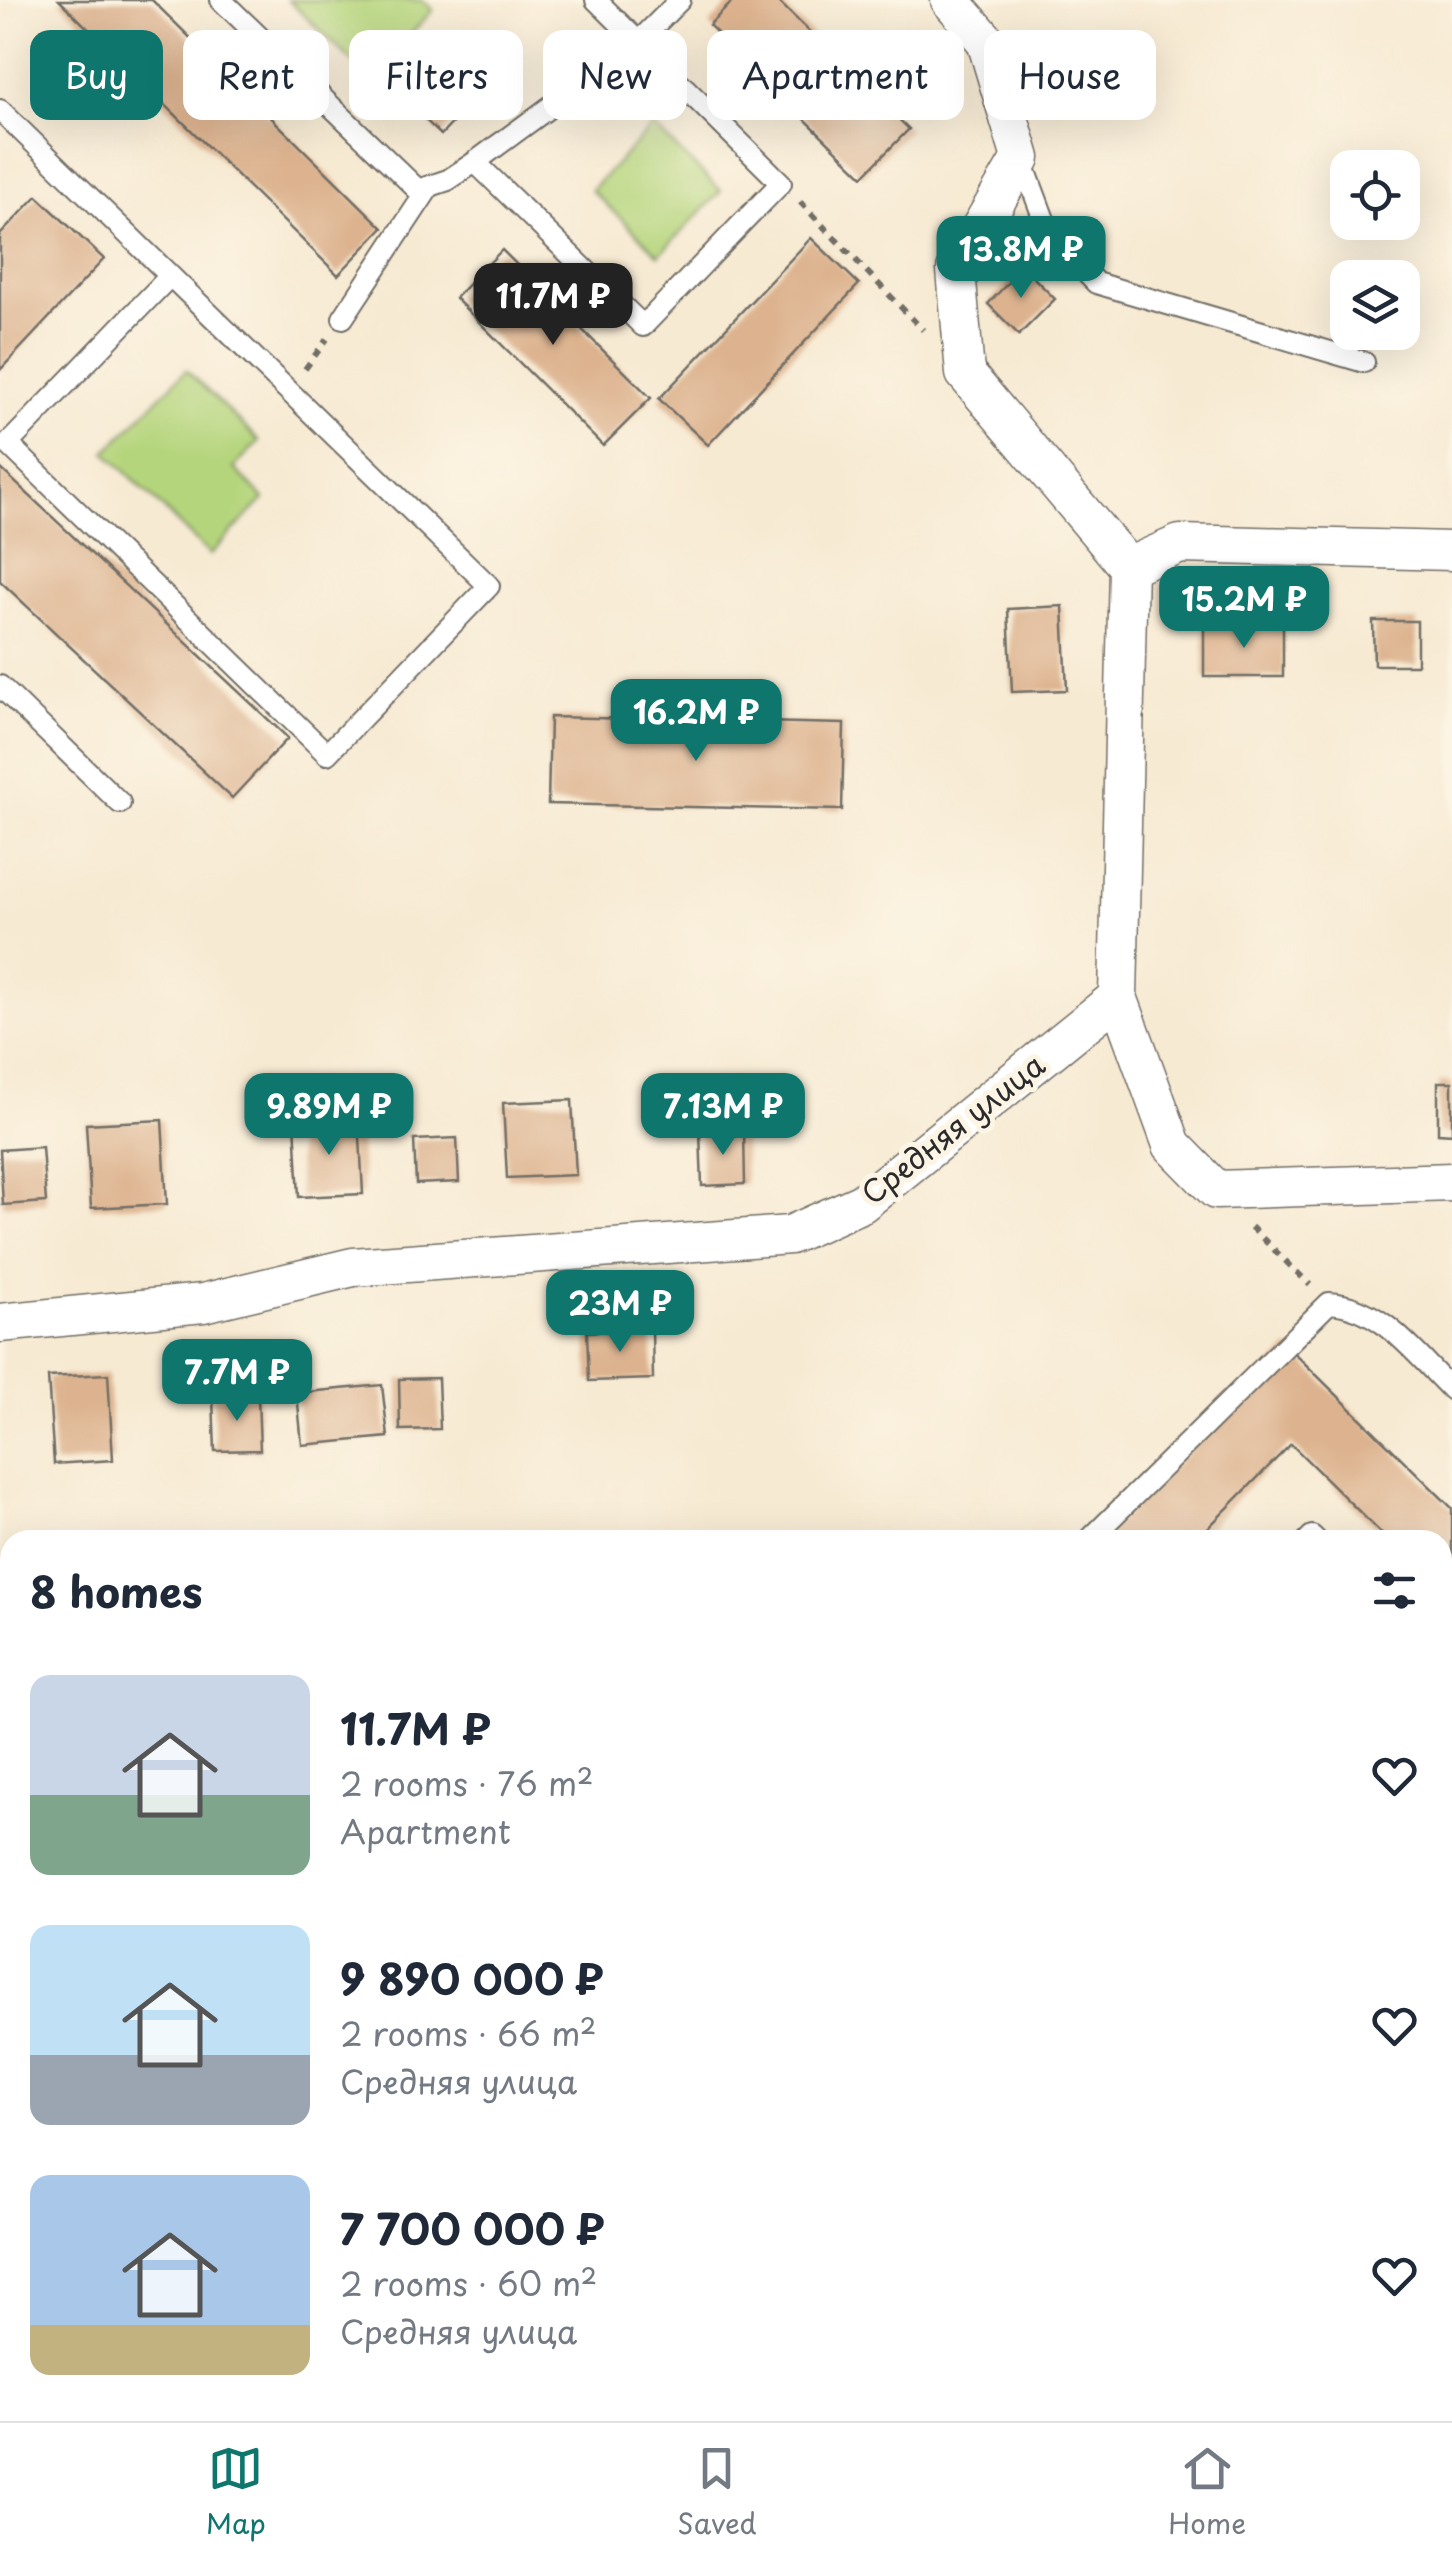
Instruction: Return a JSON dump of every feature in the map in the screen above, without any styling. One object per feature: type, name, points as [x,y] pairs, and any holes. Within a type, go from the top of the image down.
[{"type":"street","points":[[950,0],[986,41],[1021,158],[956,270],[964,373],[1128,567],[1118,997],[1172,1145],[1216,1190],[1452,1182]]},
{"type":"street","points":[[1128,567],[1180,544],[1452,551]]},
{"type":"street","name":"Средняя улица","points":[[0,1322],[202,1303],[353,1267],[790,1235],[862,1203],[1118,997]]},
{"type":"lane","points":[[222,0],[418,190],[448,180],[543,112]]},
{"type":"lane","points":[[596,0],[626,30]]},
{"type":"lane","points":[[650,30],[680,0]]},
{"type":"lane","points":[[475,162],[643,326],[782,183],[687,90]]},
{"type":"lane","points":[[4,121],[170,276],[489,586],[327,754],[8,444],[170,276]]},
{"type":"lane","points":[[1021,158],[1049,232],[1096,283],[1364,362]]},
{"type":"lane","points":[[342,318],[430,186]]},
{"type":"lane","points":[[0,686],[120,802]]},
{"type":"lane","points":[[1099,1530],[1329,1302],[1353,1304],[1383,1322],[1452,1390]]},
{"type":"path","points":[[782,183],[964,373]]},
{"type":"path","points":[[289,391],[342,318]]},
{"type":"path","points":[[1277,1253],[1329,1302]]},
{"type":"green space","points":[[288,0],[422,0],[433,10],[414,30],[349,30],[349,58],[329,39],[329,30],[320,30]]},
{"type":"green space","points":[[653,126],[721,191],[659,255],[591,190]]},
{"type":"green space","points":[[186,370],[259,441],[234,468],[264,499],[210,555],[106,452]]},
{"type":"building","points":[[59,0],[152,0],[183,31],[183,120],[274,120],[383,228],[338,275],[163,103],[163,30],[89,30]]},
{"type":"building","points":[[734,0],[777,0],[808,30],[714,30],[709,25]]},
{"type":"building","points":[[426,120],[455,120],[441,135]]},
{"type":"building","points":[[806,120],[900,120],[909,129],[863,176]]},
{"type":"building","points":[[37,196],[104,259],[0,370],[0,235]]},
{"type":"building","points":[[811,238],[859,284],[708,445],[659,399]]},
{"type":"building","points":[[502,250],[651,398],[603,446],[455,298]]},
{"type":"building","points":[[1023,267],[1055,299],[1019,335],[988,304]]},
{"type":"building","points":[[0,468],[288,738],[232,798],[0,581]]},
{"type":"building","points":[[1063,606],[1067,690],[1012,692],[1008,609]]},
{"type":"building","points":[[1373,621],[1417,621],[1417,665],[1374,665]]},
{"type":"building","points":[[1204,625],[1283,625],[1283,677],[1204,677]]},
{"type":"building","points":[[550,717],[844,724],[842,810],[548,804]]},
{"type":"building","points":[[1438,1082],[1452,1082],[1452,1134],[1438,1133]]},
{"type":"building","points":[[572,1100],[576,1175],[507,1178],[503,1103]]},
{"type":"building","points":[[359,1119],[363,1194],[299,1197],[295,1122]]},
{"type":"building","points":[[162,1120],[167,1204],[91,1208],[86,1124]]},
{"type":"building","points":[[744,1130],[745,1184],[702,1186],[700,1132]]},
{"type":"building","points":[[457,1138],[459,1182],[416,1184],[414,1140]]},
{"type":"building","points":[[42,1147],[46,1202],[3,1205],[0,1150]]},
{"type":"building","points":[[652,1330],[653,1379],[589,1381],[587,1332]]},
{"type":"building","points":[[1289,1348],[1452,1508],[1452,1530],[1378,1530],[1291,1444],[1206,1530],[1111,1530]]},
{"type":"building","points":[[108,1374],[113,1460],[54,1464],[48,1377]]},
{"type":"building","points":[[438,1378],[440,1429],[400,1430],[399,1379]]},
{"type":"building","points":[[382,1385],[388,1437],[302,1445],[297,1393]]},
{"type":"building","points":[[258,1396],[260,1450],[215,1451],[213,1397]]}]
